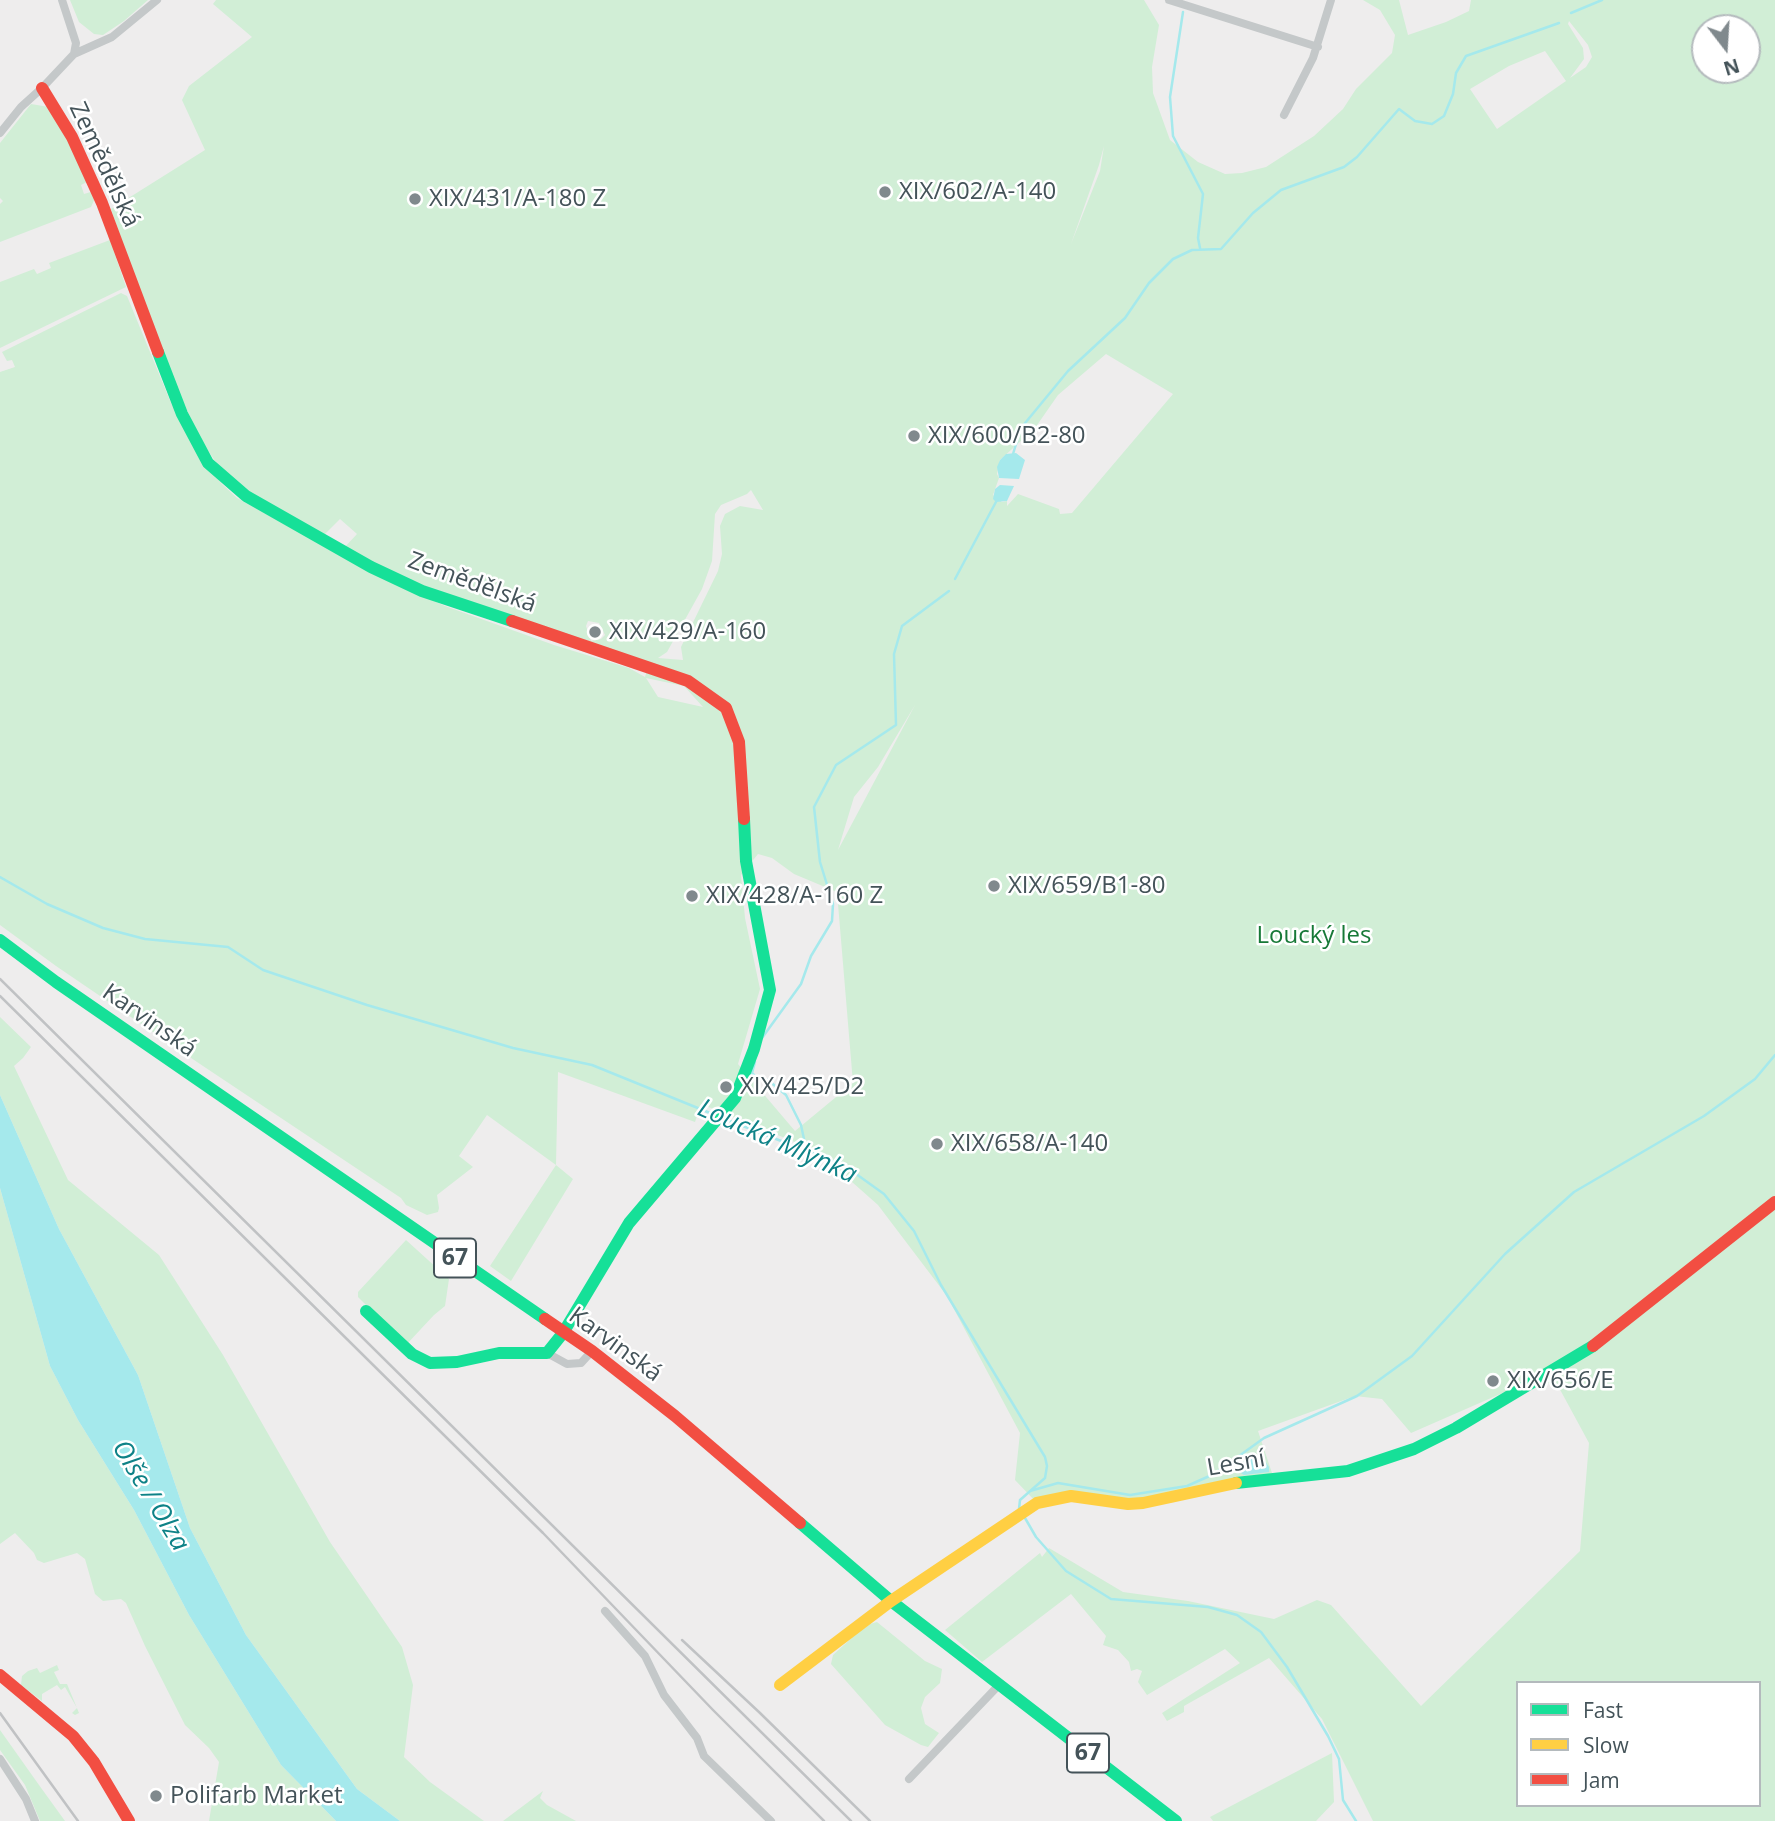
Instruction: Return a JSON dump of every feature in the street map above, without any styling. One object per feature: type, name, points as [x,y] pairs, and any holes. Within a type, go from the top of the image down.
[{"type":"street","points":[[62,0],[76,43],[74,54]]},
{"type":"street","points":[[74,54],[112,37],[158,0]]},
{"type":"street","points":[[1169,0],[1318,47]]},
{"type":"street","points":[[1284,115],[1318,47],[1331,0]]},
{"type":"street","name":"Zemědělská","points":[[0,133],[21,107],[74,54]]},
{"type":"street","name":"Zemědělská","points":[[42,88],[72,137],[102,203],[183,414],[208,463],[246,496],[371,567],[422,591],[688,681],[726,708],[739,742],[746,861],[770,990],[754,1049],[735,1098],[629,1223],[563,1333],[547,1353]]},
{"type":"street","name":"Karvinská","points":[[0,940],[56,982],[592,1351],[675,1416],[891,1601],[1176,1821]]},
{"type":"street","name":"Lesní","points":[[780,1685],[891,1601],[1037,1503],[1071,1496],[1128,1504],[1143,1503],[1242,1482],[1348,1471],[1414,1449],[1456,1428],[1589,1349],[1775,1202]]},
{"type":"street","points":[[366,1311],[412,1354],[430,1363],[457,1362],[499,1353],[547,1353],[567,1364],[581,1363],[592,1351]]},
{"type":"street","points":[[605,1611],[645,1656],[664,1695],[697,1738],[705,1756],[771,1821]]},
{"type":"street","points":[[0,1675],[74,1736],[94,1762],[130,1821]]},
{"type":"street","points":[[909,1779],[998,1686]]},
{"type":"street","points":[[0,1759],[26,1799],[35,1821]]},
{"type":"green space","points":[[70,0],[148,0],[103,35],[94,34],[79,22]]},
{"type":"green space","name":"Loucký les","points":[[216,0],[1144,0],[1159,25],[1152,67],[1153,93],[1170,140],[1198,162],[1225,174],[1266,167],[1314,136],[1343,109],[1356,89],[1392,53],[1395,35],[1380,10],[1363,0],[1399,0],[1408,35],[1469,11],[1471,0],[1775,0],[1775,1821],[1373,1821],[1322,1719],[1269,1658],[1184,1706],[1184,1712],[1167,1721],[1162,1713],[1240,1663],[1225,1649],[1147,1695],[1138,1682],[1142,1671],[1131,1671],[1129,1662],[1118,1650],[1103,1645],[1106,1636],[1071,1594],[982,1662],[945,1630],[1040,1553],[1042,1557],[1049,1548],[1123,1592],[1188,1601],[1274,1619],[1317,1600],[1331,1605],[1421,1706],[1580,1551],[1589,1443],[1557,1384],[1530,1381],[1411,1433],[1382,1399],[1355,1396],[1258,1431],[1272,1473],[1143,1503],[1071,1496],[1037,1503],[1015,1480],[1020,1433],[947,1296],[878,1205],[817,1151],[701,1104],[695,1122],[558,1072],[556,1165],[487,1115],[459,1156],[473,1167],[437,1195],[438,1212],[427,1215],[406,1205],[401,1198],[197,1062],[0,925],[0,372],[15,367],[12,360],[7,361],[2,352],[121,293],[127,296],[171,403],[209,469],[237,498],[371,572],[445,606],[554,645],[629,668],[645,677],[649,663],[451,599],[343,549],[357,534],[340,519],[321,538],[279,514],[222,471],[198,436],[145,313],[111,209],[205,150],[182,100],[189,86],[252,37],[213,4]],"holes":[[[1569,21],[1588,45],[1592,57],[1586,67],[1570,78],[1584,59],[1583,48],[1568,24]],[[1545,51],[1566,81],[1497,129],[1470,89],[1509,66]],[[1104,146],[1100,171],[1071,244]],[[1106,354],[1173,394],[1072,513],[1060,514],[1059,509],[1018,494],[1007,506],[1007,501],[1002,502],[993,495],[999,478],[997,474],[1000,460],[1035,428],[1058,395]],[[751,490],[763,510],[740,506],[725,514],[720,526],[722,554],[718,571],[681,647],[683,660],[658,658],[667,652],[702,589],[712,561],[715,514],[721,505]],[[588,621],[599,623],[605,635],[601,639],[591,641],[586,626]],[[646,678],[684,686],[703,707],[658,697]],[[915,705],[838,850],[854,797],[878,767]],[[758,854],[772,858],[794,874],[837,892],[853,1083],[795,1131],[738,1064],[760,989],[745,918],[741,875]]]},
{"type":"green space","points":[[31,104],[49,107],[89,181],[81,185],[84,194],[94,191],[95,198],[91,207],[0,242],[0,204],[3,201],[0,198],[0,143]]},
{"type":"green space","points":[[110,240],[126,287],[0,348],[0,282],[34,269],[37,274],[51,268],[49,263]]},
{"type":"green space","points":[[0,1017],[31,1047],[14,1066],[68,1180],[159,1255],[223,1355],[330,1542],[402,1647],[413,1685],[404,1757],[430,1782],[484,1821],[400,1821],[357,1789],[246,1635],[190,1528],[138,1375],[59,1229],[0,1095]]},
{"type":"green space","points":[[556,1165],[573,1179],[511,1281],[490,1266]]},
{"type":"green space","points":[[0,1188],[50,1366],[78,1420],[134,1510],[189,1615],[281,1765],[336,1821],[209,1821],[219,1762],[209,1748],[185,1725],[126,1603],[121,1599],[103,1601],[95,1594],[85,1559],[77,1553],[44,1563],[37,1560],[15,1533],[0,1544]]},
{"type":"green space","points":[[406,1240],[449,1279],[445,1306],[406,1345],[358,1297],[358,1292]]},
{"type":"green space","points":[[877,1622],[925,1661],[942,1669],[940,1683],[925,1697],[921,1708],[925,1724],[939,1733],[928,1747],[885,1725],[831,1664],[833,1655],[857,1633]]},
{"type":"green space","points":[[57,1665],[59,1670],[54,1672],[60,1684],[67,1684],[77,1708],[65,1687],[61,1690],[57,1685],[42,1694],[42,1701],[21,1685],[22,1676],[28,1671],[37,1668],[40,1673]]},
{"type":"green space","points":[[0,1730],[65,1821],[40,1821],[25,1785],[0,1750]]},
{"type":"green space","points":[[1332,1753],[1334,1802],[1316,1821],[1213,1821],[1210,1817]]},
{"type":"green space","points":[[543,1791],[540,1798],[547,1805],[576,1821],[503,1821]]},
{"type":"water","points":[[1016,453],[1025,460],[1019,479],[999,478],[997,467],[1000,460],[1006,454]]},
{"type":"water","points":[[1000,485],[1014,486],[1007,501],[996,502],[993,499],[995,489]]},
{"type":"water","name":"Olše / Olza","points":[[0,1095],[59,1229],[138,1375],[190,1528],[246,1635],[357,1789],[400,1821],[336,1821],[281,1765],[189,1615],[134,1510],[78,1420],[50,1366],[0,1188]]},
{"type":"water","points":[[1249,1457],[1263,1458],[1269,1472],[1244,1475],[1239,1472],[1243,1462]]},
{"type":"waterway","points":[[1571,13],[1602,0]]},
{"type":"waterway","points":[[1183,12],[1170,97],[1173,136],[1203,194],[1198,238],[1200,248]]},
{"type":"waterway","points":[[1013,454],[1021,428],[1068,371],[1125,318],[1149,283],[1173,259],[1192,250],[1221,249],[1253,213],[1281,190],[1344,167],[1357,157],[1399,109],[1415,121],[1432,124],[1444,116],[1453,94],[1456,73],[1466,56],[1559,23]]},
{"type":"waterway","points":[[955,579],[997,500]]},
{"type":"waterway","points":[[762,1038],[801,984],[811,956],[832,921],[833,904],[820,862],[814,807],[836,765],[896,725],[894,654],[902,626],[949,591]]},
{"type":"waterway","name":"Loucká Mlýnka","points":[[0,877],[47,904],[103,928],[145,939],[228,947],[263,970],[367,1005],[513,1048],[592,1065],[715,1115]]},
{"type":"waterway","points":[[1030,1491],[1058,1483],[1130,1495],[1187,1486],[1214,1474],[1264,1438],[1357,1396],[1412,1356],[1505,1254],[1574,1192],[1704,1116],[1755,1079],[1775,1055]]},
{"type":"waterway","points":[[755,1062],[752,1073],[758,1079],[768,1080],[786,1095],[801,1125],[804,1139],[802,1150]]},
{"type":"waterway","name":"Loucká Mlýnka","points":[[725,1119],[845,1166],[884,1194],[914,1231],[941,1285],[1045,1457],[1045,1478],[1020,1500],[1019,1509]]},
{"type":"waterway","name":"Loucká Mlýnka","points":[[1025,1518],[1036,1537],[1066,1571],[1111,1599],[1208,1607],[1237,1615],[1261,1632],[1287,1667],[1328,1736],[1339,1759],[1343,1800],[1356,1821]]},
{"type":"railway","points":[[0,979],[851,1821]]},
{"type":"railway","points":[[0,996],[543,1533],[824,1821]]},
{"type":"railway","points":[[682,1640],[870,1821]]},
{"type":"railway","points":[[0,1713],[78,1821]]},
{"type":"traffic: fast","points":[[158,352],[182,414],[208,463],[246,496],[371,567],[422,591],[512,621]]},
{"type":"traffic: fast","points":[[366,1311],[412,1354],[430,1363],[457,1362],[499,1353],[547,1353],[563,1333],[629,1223],[735,1098],[754,1049],[770,990],[746,861],[744,819]]},
{"type":"traffic: fast","points":[[0,940],[56,982],[545,1319]]},
{"type":"traffic: fast","points":[[1236,1483],[1348,1471],[1414,1449],[1456,1428],[1593,1346]]},
{"type":"traffic: fast","points":[[800,1523],[891,1601],[1176,1821]]},
{"type":"traffic: slow","points":[[780,1685],[891,1601],[1037,1503],[1071,1496],[1128,1504],[1143,1503],[1236,1483]]},
{"type":"traffic: jam","points":[[42,88],[72,137],[102,203],[158,352]]},
{"type":"traffic: jam","points":[[512,621],[688,681],[726,708],[739,742],[744,819]]},
{"type":"traffic: jam","points":[[1593,1346],[1775,1202]]},
{"type":"traffic: jam","points":[[545,1319],[592,1351],[675,1416],[800,1523]]},
{"type":"traffic: jam","points":[[0,1675],[73,1736],[94,1762],[129,1821]]},
{"type":"place","name":"XIX/602/A-140","points":[[885,192]]},
{"type":"place","name":"XIX/431/A-180 Z","points":[[415,199]]},
{"type":"place","name":"XIX/600/B2-80","points":[[914,436]]},
{"type":"place","name":"XIX/429/A-160","points":[[595,632]]},
{"type":"place","name":"XIX/659/B1-80","points":[[994,886]]},
{"type":"place","name":"XIX/428/A-160 Z","points":[[692,896]]},
{"type":"place","name":"XIX/425/D2","points":[[726,1087]]},
{"type":"place","name":"XIX/658/A-140","points":[[937,1144]]},
{"type":"place","name":"XIX/656/E","points":[[1493,1381]]},
{"type":"place","name":"Polifarb Market","points":[[156,1796]]}]
